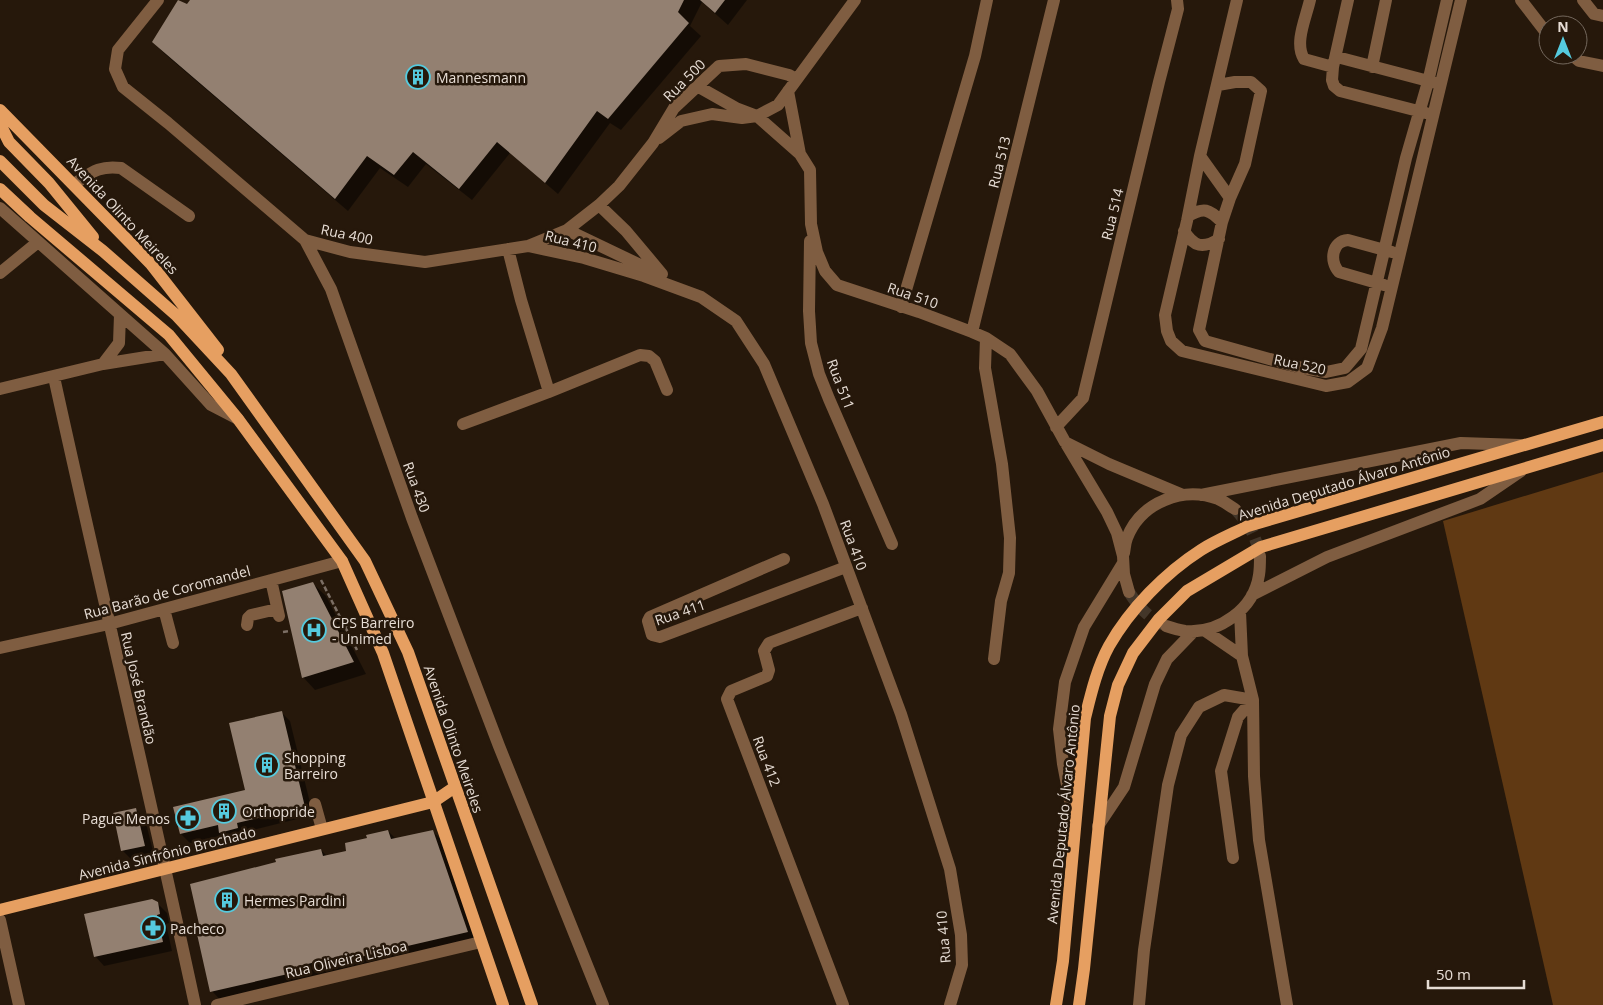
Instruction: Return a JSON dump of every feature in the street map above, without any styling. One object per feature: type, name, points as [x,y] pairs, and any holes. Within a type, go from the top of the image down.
[{"type":"main road","name":"Avenida Olinto Meireles","points":[[0,110],[151,264],[216,346],[231,374]]},
{"type":"main road","points":[[0,124],[9,142],[70,208],[103,251]]},
{"type":"main road","points":[[0,161],[44,205],[103,251]]},
{"type":"main road","points":[[0,189],[169,335],[238,418],[342,561],[383,653],[503,1005]]},
{"type":"main road","name":"Avenida Olinto Meireles","points":[[103,251],[176,315],[231,374],[365,561],[408,652],[532,1005]]},
{"type":"main road","name":"Avenida Deputado Álvaro Antônio","points":[[1056,1005],[1063,961],[1084,718],[1094,682],[1109,646],[1138,606],[1170,573],[1201,550],[1248,526],[1603,422]]},
{"type":"main road","points":[[1079,1005],[1110,716],[1118,685],[1134,653],[1159,619],[1187,591],[1260,547],[1603,444]]},
{"type":"main road","name":"Avenida Sinfrônio Brochado","points":[[0,910],[433,802],[455,786]]},
{"type":"street","name":"Rua 400","points":[[158,0],[118,50],[115,70],[123,87],[305,240],[350,252],[425,262],[528,246],[567,230],[599,205],[619,186],[653,143]]},
{"type":"street","name":"Rua 500","points":[[653,143],[681,121],[712,114],[742,118],[757,116],[778,105],[855,0]]},
{"type":"street","points":[[901,307],[975,56],[987,0]]},
{"type":"street","name":"Rua 513","points":[[972,332],[1054,0]]},
{"type":"street","name":"Rua 514","points":[[1056,427],[1083,398],[1178,10],[1177,0]]},
{"type":"street","name":"Rua 520","points":[[1237,0],[1165,315],[1167,331],[1171,341],[1182,351],[1326,386],[1348,382],[1368,368],[1382,328],[1434,116],[1434,83],[1447,0]]},
{"type":"street","points":[[1310,0],[1300,43],[1300,53],[1304,60],[1372,67],[1434,83]]},
{"type":"street","points":[[1348,0],[1332,80],[1334,86],[1340,91],[1434,116]]},
{"type":"street","points":[[1372,67],[1386,0]]},
{"type":"street","name":"Rua 520","points":[[1218,85],[1251,82],[1261,91],[1245,164],[1222,222],[1199,330],[1205,341],[1302,368],[1326,372],[1345,368],[1361,350],[1406,158],[1420,111],[1434,83],[1461,0]]},
{"type":"street","points":[[1521,0],[1538,23]]},
{"type":"street","points":[[1583,0],[1594,14],[1603,16]]},
{"type":"street","points":[[1588,63],[1603,66]]},
{"type":"street","name":"Rua 500","points":[[653,143],[674,108],[719,66],[746,64],[788,75],[796,79]]},
{"type":"street","name":"Rua 510","points":[[697,86],[736,108],[757,116],[800,154],[810,170],[811,224],[817,252],[825,272],[837,285],[920,312],[972,332],[986,338],[1010,354],[1037,391],[1056,427],[1107,512],[1117,533],[1129,592]]},
{"type":"street","name":"Rua 510","points":[[788,91],[800,154]]},
{"type":"street","points":[[1200,156],[1230,198]]},
{"type":"street","points":[[74,184],[97,169],[109,166],[121,168],[189,216]]},
{"type":"street","points":[[599,205],[626,231],[665,278]]},
{"type":"street","points":[[0,208],[164,354],[211,405],[238,418]]},
{"type":"street","points":[[1188,216],[1204,210],[1214,214],[1222,222]]},
{"type":"street","name":"Rua 511","points":[[811,224],[808,283],[811,343],[819,374],[829,399],[892,544]]},
{"type":"street","points":[[567,230],[701,297]]},
{"type":"street","points":[[1184,231],[1197,244],[1208,245],[1219,239]]},
{"type":"street","name":"Rua 430","points":[[305,240],[331,289],[412,518],[499,746],[603,1005]]},
{"type":"street","points":[[1392,288],[1338,272],[1332,260],[1337,243],[1341,240],[1348,240],[1400,254]]},
{"type":"street","points":[[0,273],[38,242]]},
{"type":"street","name":"Rua 410","points":[[528,246],[584,258],[644,276],[701,297],[736,321],[764,364],[824,504],[901,714],[950,870],[961,935],[962,965],[950,1005]]},
{"type":"street","points":[[508,249],[521,300],[549,392]]},
{"type":"street","points":[[103,364],[119,343],[120,315]]},
{"type":"street","points":[[986,338],[985,368],[1002,464],[1010,538],[1009,573],[1001,601],[994,659]]},
{"type":"street","points":[[0,389],[103,364],[164,354]]},
{"type":"street","points":[[463,424],[640,355],[649,356],[655,361],[667,390]]},
{"type":"street","points":[[1258,370],[1258,364],[1263,357]]},
{"type":"street","points":[[1275,375],[1281,367],[1280,362]]},
{"type":"street","name":"Rua José Brandão","points":[[54,377],[195,1005]]},
{"type":"street","points":[[1065,442],[1109,464],[1183,495]]},
{"type":"street","points":[[1075,829],[1062,764],[1060,729],[1065,682],[1084,627],[1123,559],[1127,538],[1136,522],[1149,509],[1165,499],[1183,495],[1201,495],[1461,443],[1520,445]]},
{"type":"street","points":[[1252,595],[1327,557],[1480,499],[1524,469]]},
{"type":"street","points":[[1201,495],[1219,500],[1235,509]]},
{"type":"street","points":[[1166,626],[1185,631],[1224,624],[1240,612],[1252,595],[1259,576],[1260,556]]},
{"type":"street","name":"Rua 411","points":[[784,559],[650,617],[648,621],[652,636],[660,636],[846,567]]},
{"type":"street","name":"Rua Barão de Coromandel","points":[[0,648],[109,624],[342,561]]},
{"type":"street","points":[[247,624],[248,618],[251,615],[278,612],[271,580]]},
{"type":"street","name":"Rua 412","points":[[843,1005],[727,699],[731,691],[767,676],[768,670],[764,651],[768,643],[862,608]]},
{"type":"street","points":[[164,609],[173,643]]},
{"type":"street","points":[[1240,612],[1242,656],[1254,700],[1254,776],[1259,840],[1287,1005]]},
{"type":"street","points":[[1098,826],[1124,786],[1155,684],[1167,658],[1199,630]]},
{"type":"street","points":[[1199,630],[1242,656]]},
{"type":"street","points":[[1139,1005],[1144,950],[1168,785],[1181,736],[1199,708],[1224,696],[1254,700]]},
{"type":"street","points":[[1233,858],[1221,771],[1238,717],[1254,700]]},
{"type":"street","points":[[316,804],[322,829]]},
{"type":"street","points":[[0,920],[19,1005]]},
{"type":"street","name":"Rua Oliveira Lisboa","points":[[217,1005],[481,942]]},
{"type":"path","points":[[315,568],[357,650]]},
{"type":"path","points":[[337,629],[367,619]]},
{"type":"path","points":[[283,632],[290,631]]},
{"type":"shaded area","points":[[1603,472],[1603,1005],[1553,1005],[1443,521]]},
{"type":"building","name":"Mannesmann","points":[[178,0],[187,4],[190,0],[684,0],[678,12],[689,23],[608,119],[597,111],[545,183],[497,142],[459,189],[413,152],[394,175],[367,156],[335,199],[152,42]]},
{"type":"building","points":[[700,0],[725,0],[715,13]]},
{"type":"building","name":"CPS Barreiro - Unimed","points":[[313,582],[354,662],[302,678],[282,591]]},
{"type":"building","name":"Shopping Barreiro","points":[[282,711],[305,807],[237,823],[238,828],[219,833],[218,825],[180,834],[173,807],[245,790],[229,723]]},
{"type":"building","points":[[136,808],[145,846],[121,851],[113,813]]},
{"type":"building","points":[[388,830],[391,839],[433,830],[468,932],[347,960],[346,955],[323,960],[300,966],[301,971],[210,992],[197,934],[201,933],[190,884],[276,862],[275,859],[321,849],[323,856],[346,851],[345,843],[367,838],[366,835]]},
{"type":"building","points":[[152,899],[158,902],[160,914],[157,915],[163,942],[94,957],[84,914]]},
{"type":"tunnel","points":[[1235,509],[1251,531],[1260,556]]},
{"type":"tunnel","points":[[1129,592],[1145,612],[1166,626]]},
{"type":"place","name":"Mannesmann","points":[[418,77]]},
{"type":"place","name":"CPS Barreiro - Unimed","points":[[314,630]]},
{"type":"place","name":"Shopping Barreiro","points":[[267,765]]},
{"type":"place","name":"Orthopride","points":[[224,811]]},
{"type":"place","name":"Pague Menos","points":[[188,818]]},
{"type":"place","name":"Hermes Pardini","points":[[227,900]]},
{"type":"place","name":"Pacheco","points":[[153,928]]}]
